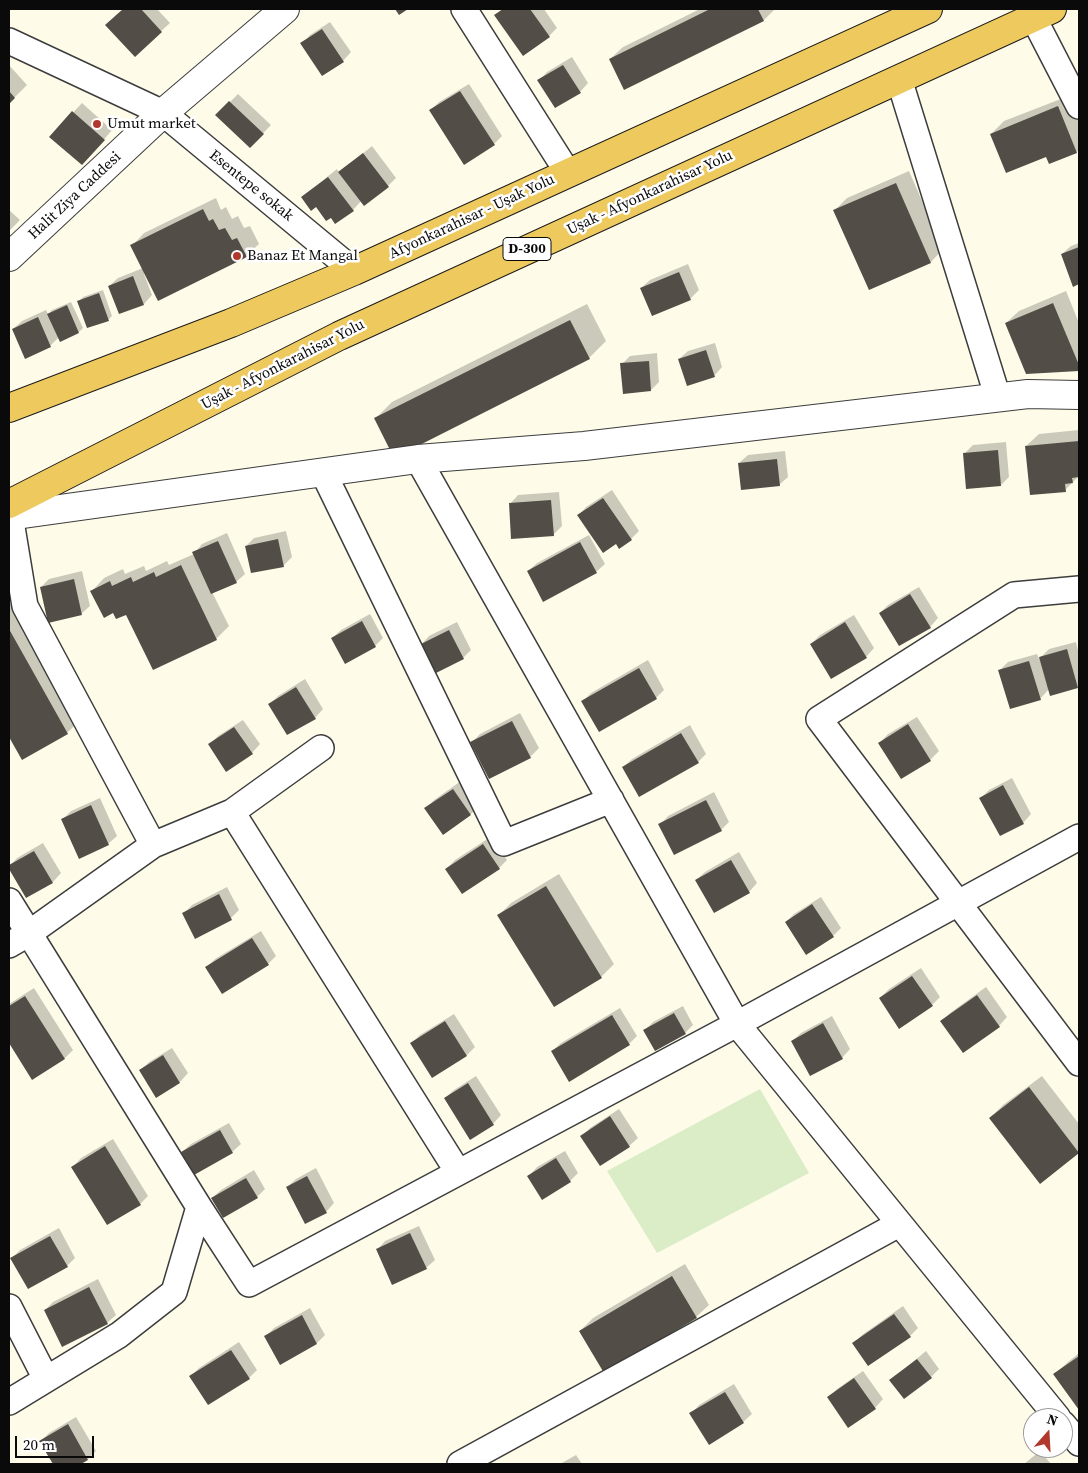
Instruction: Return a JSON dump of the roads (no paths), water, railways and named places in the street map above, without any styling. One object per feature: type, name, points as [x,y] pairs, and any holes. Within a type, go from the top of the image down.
[{"type":"highway","name":"Afyonkarahisar - Uşak Yolu","points":[[9,408],[231,323],[354,271],[928,9]]},
{"type":"highway","name":"Uşak - Afyonkarahisar Yolu","points":[[9,512],[338,336],[1043,13]]},
{"type":"street","name":"Halit Ziya Caddesi","points":[[9,258],[163,113],[285,9]]},
{"type":"street","points":[[464,9],[568,173]]},
{"type":"street","points":[[1043,13],[1079,106]]},
{"type":"street","name":"Esentepe sokak","points":[[9,41],[163,113],[354,271]]},
{"type":"street","points":[[899,79],[998,398]]},
{"type":"street","points":[[153,845],[25,606],[9,512],[418,459],[584,446],[1028,394],[1079,395]]},
{"type":"street","points":[[418,459],[737,1024],[1050,1408]]},
{"type":"street","points":[[323,472],[504,843],[611,800]]},
{"type":"street","points":[[1079,588],[1014,595],[819,719],[1079,1063]]},
{"type":"street","points":[[18,939],[153,845],[232,812],[321,748]]},
{"type":"street","points":[[232,812],[458,1172]]},
{"type":"street","points":[[9,900],[18,939],[249,1284],[737,1024],[1079,837]]},
{"type":"street","points":[[9,1402],[120,1335],[174,1292],[199,1207]]},
{"type":"street","points":[[460,1464],[899,1224]]},
{"type":"street","points":[[9,1308],[46,1379]]},
{"type":"place","name":"Umut market","points":[[97,124]]},
{"type":"place","name":"Banaz Et Mangal","points":[[237,256]]}]
